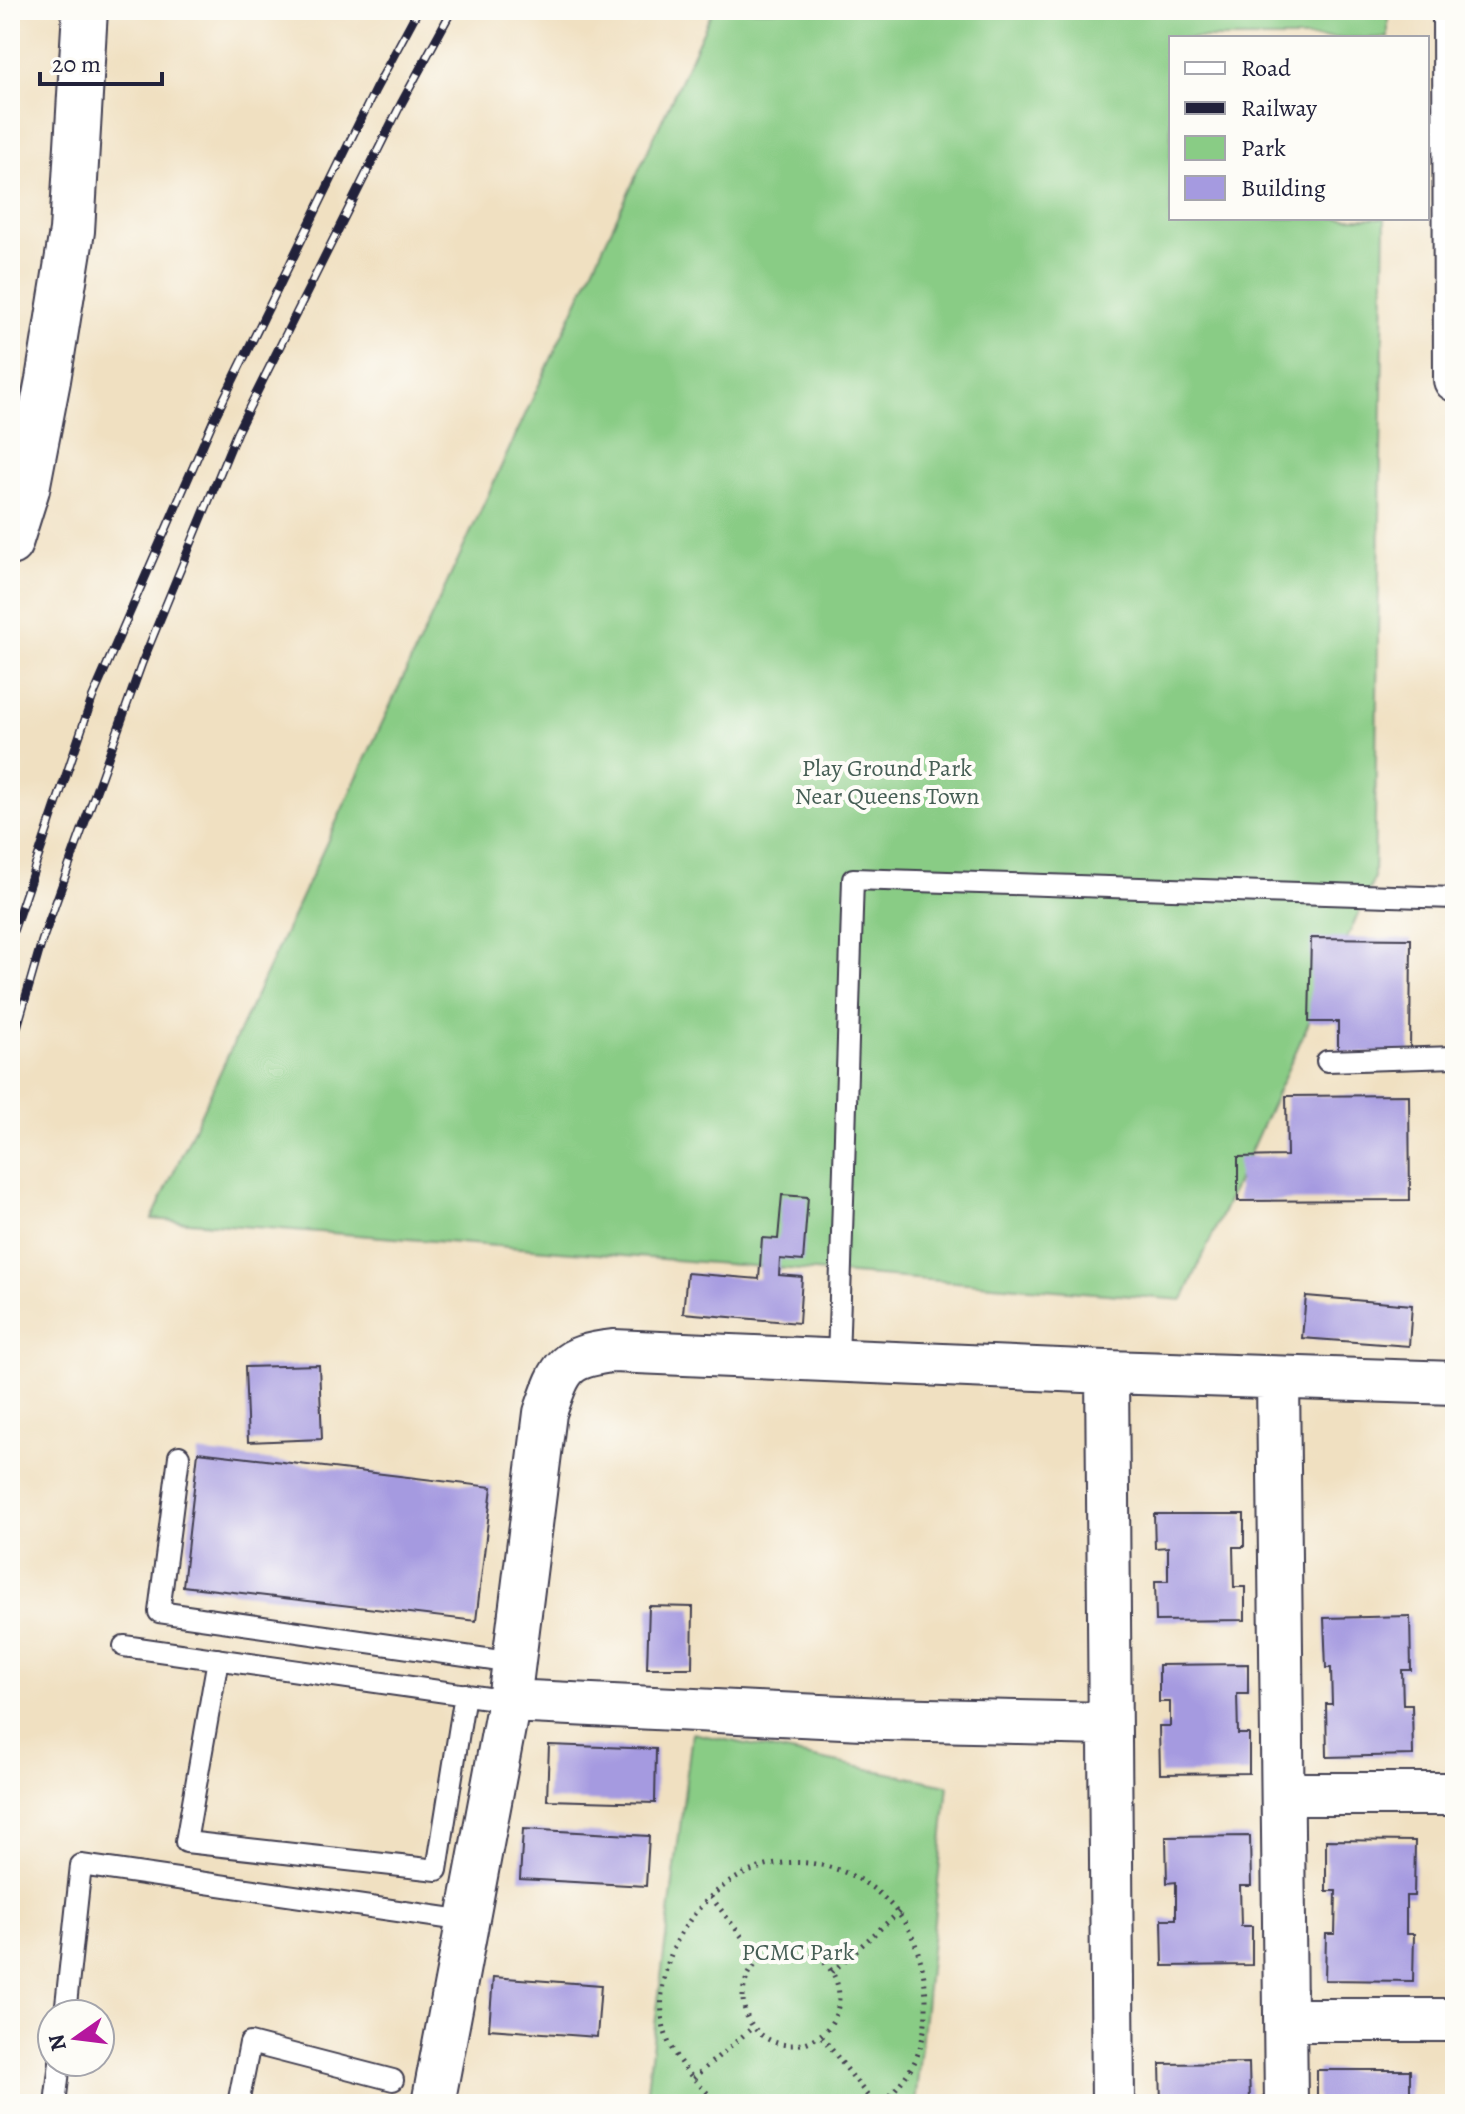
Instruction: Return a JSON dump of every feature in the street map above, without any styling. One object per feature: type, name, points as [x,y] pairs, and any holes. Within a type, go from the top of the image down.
[{"type":"main road","points":[[10,543],[27,489],[72,231],[85,10]]},
{"type":"street","points":[[1454,10],[1455,380]]},
{"type":"street","points":[[433,2104],[511,1682],[545,1413],[556,1381],[566,1364],[588,1354],[613,1351],[1455,1383]]},
{"type":"street","points":[[1107,1372],[1113,2104]]},
{"type":"street","points":[[1278,1378],[1286,2104]]},
{"type":"street","points":[[511,1682],[884,1719],[1108,1724]]},
{"type":"street","points":[[1283,1794],[1455,1794]]},
{"type":"street","points":[[1285,2020],[1455,2020]]},
{"type":"lane","points":[[838,1361],[853,879],[1455,898]]},
{"type":"lane","points":[[1327,1061],[1455,1057]]},
{"type":"lane","points":[[179,1456],[159,1612],[511,1682]]},
{"type":"lane","points":[[124,1646],[465,1694],[511,1682]]},
{"type":"lane","points":[[218,1659],[186,1842],[437,1870],[465,1694]]},
{"type":"lane","points":[[67,1998],[81,1865],[467,1921]]},
{"type":"lane","points":[[238,2104],[250,2043],[393,2080]]},
{"type":"lane","points":[[55,2104],[58,2078]]},
{"type":"path","points":[[719,2104],[693,2078],[672,2049],[663,2024],[662,1993],[666,1963],[693,1915],[711,1897],[736,1878],[761,1867],[791,1863],[829,1865],[865,1881],[899,1912],[913,1934],[924,1970],[926,2008],[913,2064],[884,2104]]},
{"type":"path","points":[[711,1897],[760,1960]]},
{"type":"path","points":[[832,1972],[899,1912]]},
{"type":"path","points":[[776,1950],[805,1950],[832,1972],[838,1982],[840,2002],[833,2023],[822,2037],[806,2043],[789,2044],[776,2042],[752,2028],[742,2000],[749,1973],[760,1960],[776,1950]]},
{"type":"path","points":[[693,2078],[752,2028]]},
{"type":"path","points":[[822,2037],[874,2104]]},
{"type":"green space","name":"Play Ground Park Near Queens Town","points":[[713,10],[1388,10],[1388,36],[1169,36],[1169,220],[1385,220],[1374,879],[1183,1300],[152,1219]]},
{"type":"green space","name":"PCMC Park","points":[[692,1733],[948,1785],[915,2104],[645,2104]]},
{"type":"building","points":[[230,10],[258,10],[257,15]]},
{"type":"building","points":[[1311,938],[1411,939],[1410,1054],[1338,1053],[1338,1022],[1309,1022]]},
{"type":"building","points":[[1409,1095],[1410,1200],[1238,1201],[1238,1157],[1287,1156],[1286,1096]]},
{"type":"building","points":[[782,1195],[808,1197],[803,1261],[780,1259],[779,1275],[802,1277],[799,1323],[683,1313],[687,1273],[759,1279],[762,1238],[778,1239]]},
{"type":"building","points":[[1306,1296],[1412,1305],[1409,1346],[1302,1338]]},
{"type":"building","points":[[319,1365],[322,1439],[248,1442],[245,1367]]},
{"type":"building","points":[[198,1452],[492,1487],[476,1621],[183,1586]]},
{"type":"building","points":[[1154,1514],[1244,1514],[1244,1547],[1233,1547],[1234,1587],[1245,1587],[1245,1620],[1156,1621],[1155,1581],[1168,1581],[1168,1547],[1155,1548]]},
{"type":"building","points":[[649,1606],[693,1607],[692,1668],[647,1668]]},
{"type":"building","points":[[1410,1616],[1411,1670],[1402,1670],[1403,1705],[1412,1705],[1413,1755],[1327,1757],[1326,1704],[1332,1704],[1331,1668],[1326,1668],[1324,1618]]},
{"type":"building","points":[[1248,1664],[1248,1694],[1237,1694],[1238,1734],[1249,1734],[1249,1773],[1160,1774],[1159,1726],[1170,1726],[1170,1702],[1159,1702],[1159,1665]]},
{"type":"building","points":[[549,1745],[656,1749],[655,1803],[547,1800]]},
{"type":"building","points":[[523,1829],[649,1836],[646,1886],[520,1879]]},
{"type":"building","points":[[1250,1836],[1251,1886],[1240,1886],[1241,1926],[1252,1926],[1252,1965],[1163,1966],[1162,1919],[1176,1919],[1176,1882],[1167,1883],[1166,1837]]},
{"type":"building","points":[[1326,1840],[1415,1841],[1414,1896],[1406,1896],[1406,1934],[1414,1934],[1413,1981],[1325,1980],[1326,1934],[1335,1934],[1336,1891],[1326,1891]]},
{"type":"building","points":[[493,1977],[601,1985],[597,2037],[489,2029]]},
{"type":"building","points":[[1249,2063],[1250,2104],[1161,2104],[1160,2064]]},
{"type":"building","points":[[1317,2070],[1410,2070],[1410,2104],[1317,2104]]},
{"type":"railway","points":[[10,940],[92,699],[214,419],[375,90],[418,10]]},
{"type":"railway","points":[[10,1052],[42,941],[142,663],[237,432],[401,104],[452,10]]}]
